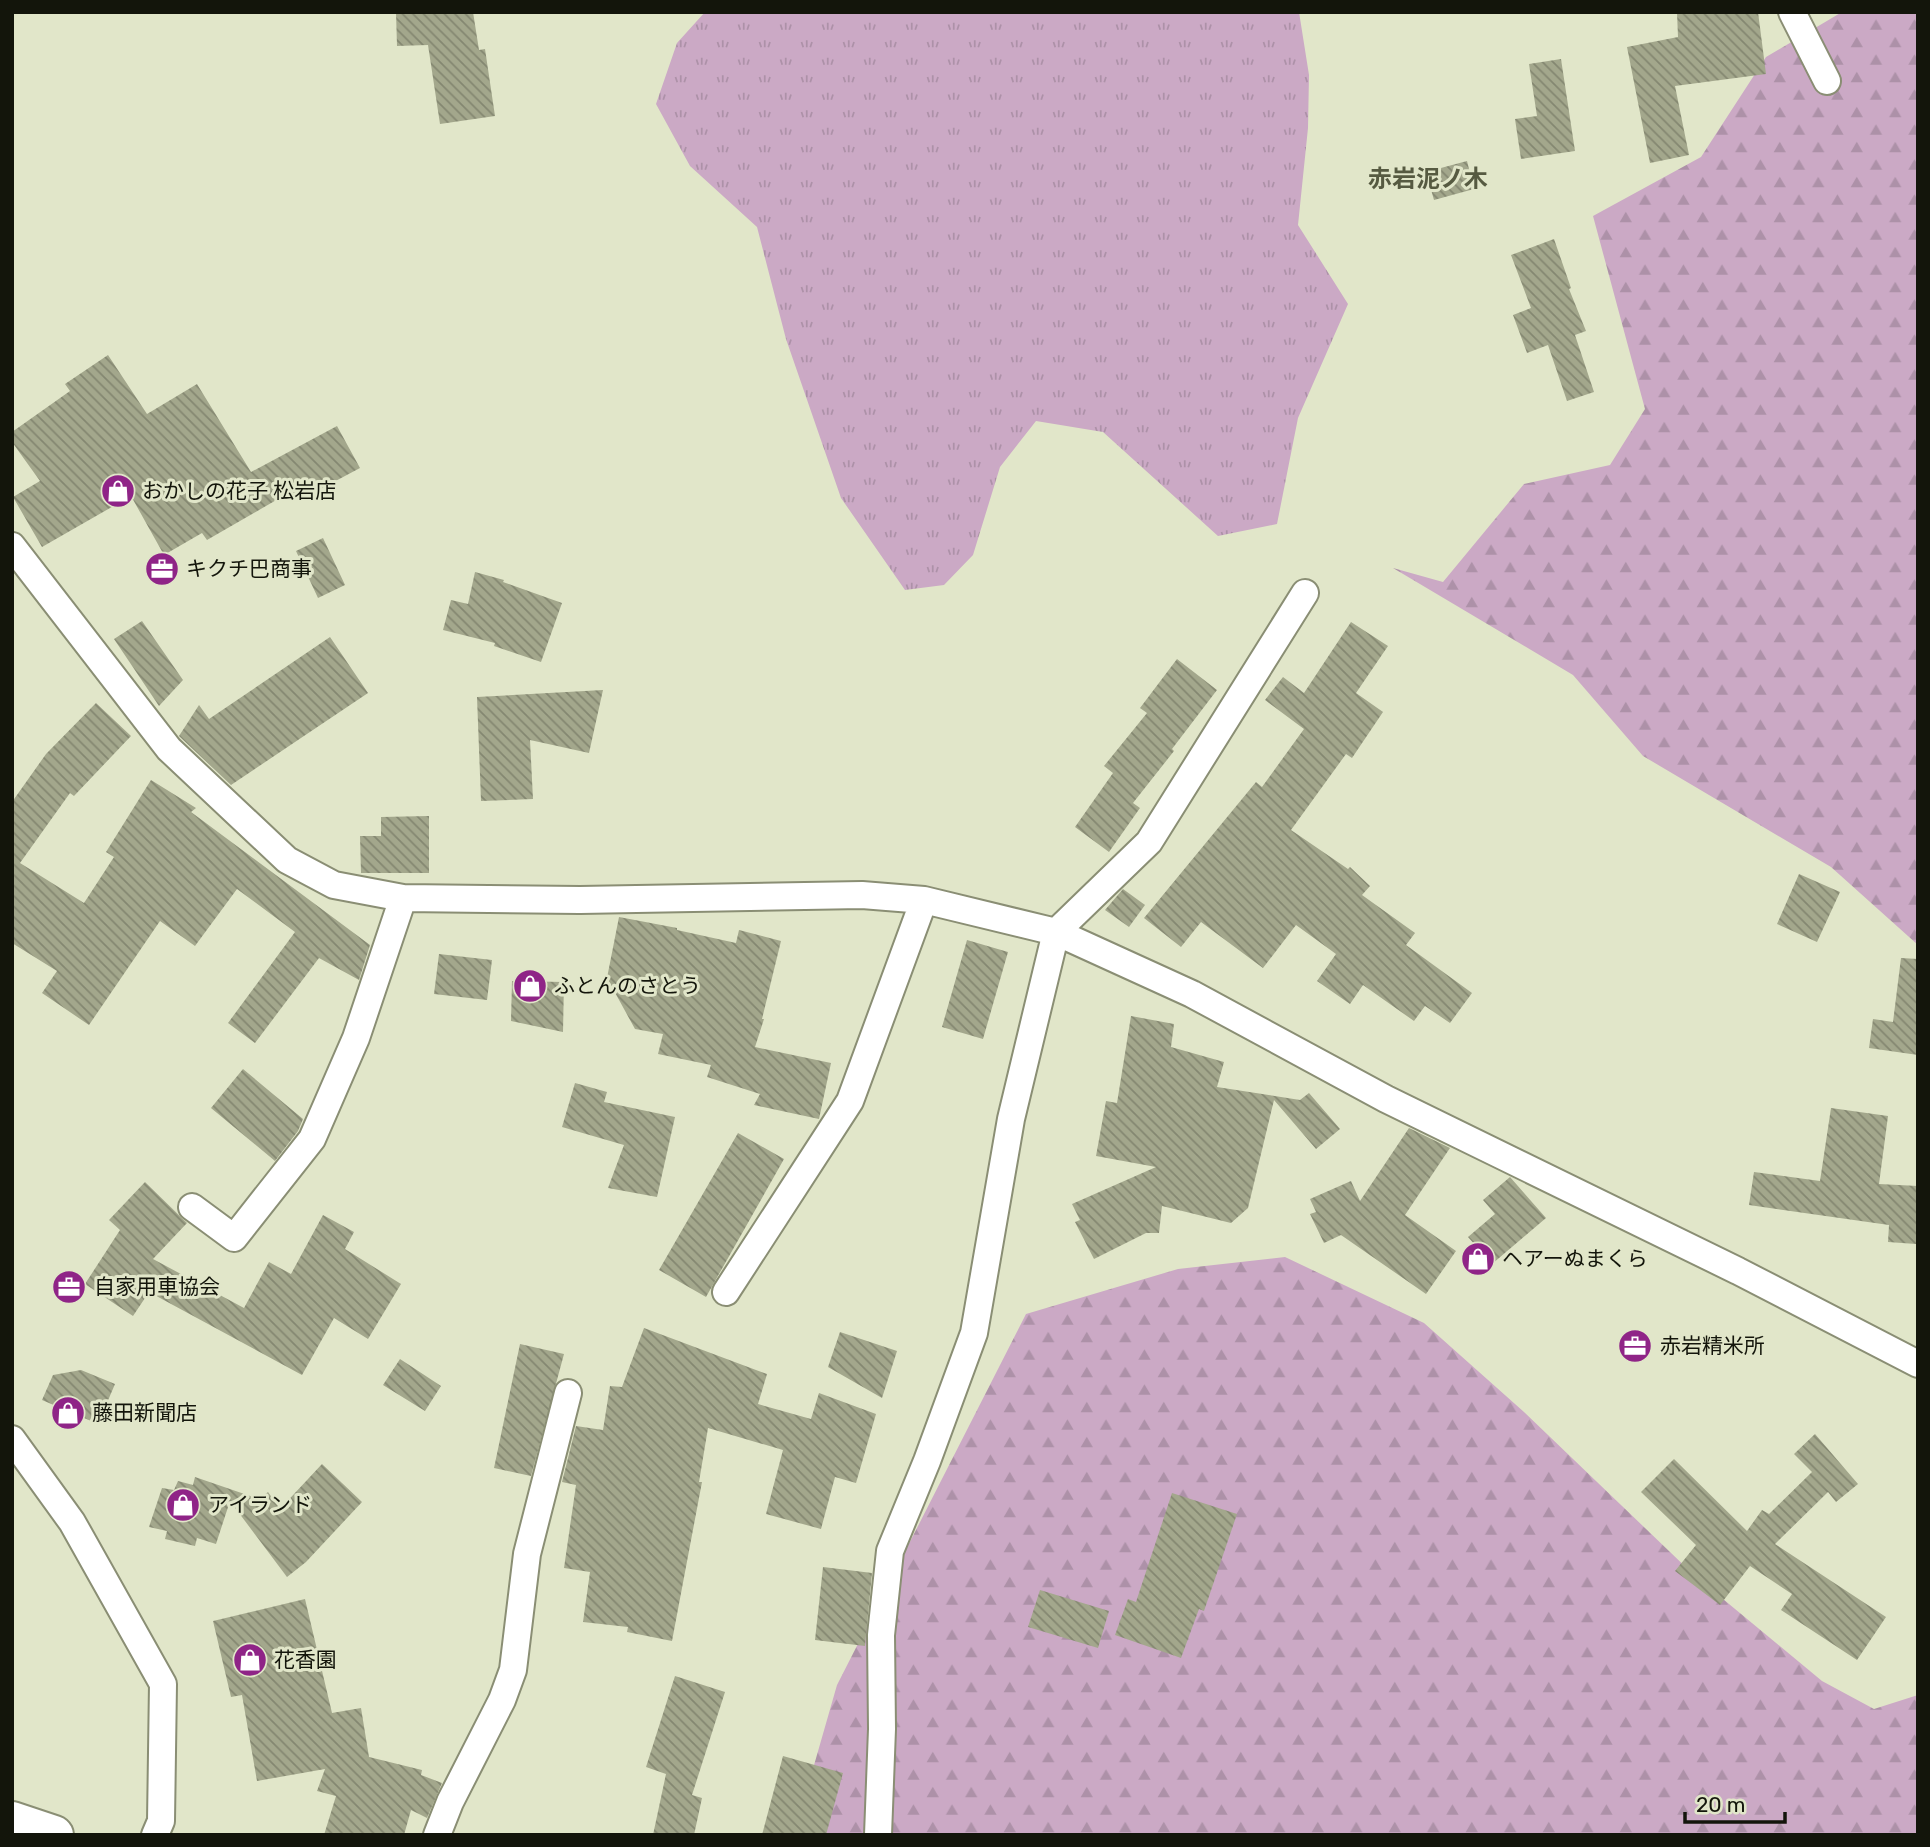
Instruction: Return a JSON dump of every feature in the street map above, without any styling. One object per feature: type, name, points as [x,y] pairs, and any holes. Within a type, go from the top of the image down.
[{"type":"main road","points":[[12,1821],[54,1835]]},
{"type":"street","points":[[1792,12],[1827,81]]},
{"type":"street","points":[[14,552],[169,749],[287,860],[334,885],[403,898],[580,900],[862,895],[924,900],[1056,932],[1192,994],[1386,1099],[1738,1271],[1918,1364]]},
{"type":"street","points":[[878,1835],[882,1729],[881,1635],[890,1551],[927,1461],[974,1333],[1011,1119],[1056,932],[1149,842],[1305,593]]},
{"type":"street","points":[[192,1207],[233,1238],[312,1139],[356,1038],[403,898]]},
{"type":"street","points":[[726,1292],[850,1101],[924,900]]},
{"type":"street","points":[[437,1835],[450,1802],[502,1700],[513,1670],[527,1553],[568,1393]]},
{"type":"street","points":[[12,1439],[72,1522],[163,1684],[161,1821],[155,1835]]},
{"type":"green space","points":[[705,12],[1299,12],[1309,75],[1308,128],[1298,225],[1348,304],[1298,418],[1277,524],[1218,536],[1103,432],[1036,421],[1000,467],[973,555],[944,585],[905,590],[841,498],[786,339],[757,227],[690,166],[656,104],[677,43]]},
{"type":"green space","points":[[1842,12],[1918,12],[1918,945],[1831,867],[1643,756],[1573,675],[1393,568],[1443,582],[1524,484],[1610,465],[1645,409],[1593,216],[1701,157],[1766,57]]},
{"type":"green space","points":[[1285,1257],[1424,1323],[1524,1412],[1694,1575],[1822,1681],[1874,1709],[1918,1695],[1918,1835],[794,1835],[837,1685],[1026,1314],[1178,1269]]},
{"type":"building","points":[[396,12],[473,12],[479,50],[485,49],[495,116],[440,124],[428,45],[397,46]]},
{"type":"building","points":[[1677,12],[1758,12],[1766,74],[1675,86],[1689,155],[1650,163],[1627,47],[1678,37]]},
{"type":"building","points":[[1561,59],[1575,151],[1521,159],[1515,119],[1537,116],[1529,64]]},
{"type":"building","points":[[1467,161],[1474,189],[1434,200],[1426,172]]},
{"type":"building","points":[[1554,239],[1571,288],[1569,289],[1586,331],[1575,335],[1594,392],[1567,401],[1548,345],[1527,353],[1513,315],[1531,308],[1511,255]]},
{"type":"building","points":[[108,355],[147,414],[197,384],[251,472],[337,426],[360,468],[298,501],[292,491],[207,540],[202,533],[164,555],[131,496],[42,547],[13,497],[40,481],[12,442],[12,432],[70,391],[65,384]]},
{"type":"building","points":[[323,538],[345,585],[318,598],[296,551]]},
{"type":"building","points":[[475,572],[504,580],[503,582],[562,603],[541,662],[494,646],[495,643],[443,630],[451,600],[468,604]]},
{"type":"building","points":[[142,621],[183,680],[159,706],[114,639]]},
{"type":"building","points":[[1351,622],[1388,646],[1356,693],[1383,712],[1352,758],[1346,754],[1291,830],[1348,869],[1350,867],[1370,886],[1362,895],[1415,933],[1406,945],[1472,993],[1450,1023],[1425,1006],[1414,1021],[1363,985],[1350,1004],[1317,981],[1336,954],[1296,925],[1263,968],[1201,922],[1181,947],[1144,918],[1256,782],[1262,787],[1304,729],[1265,700],[1283,677],[1304,693]]},
{"type":"building","points":[[330,637],[368,693],[231,785],[179,736],[199,705],[209,719]]},
{"type":"building","points":[[1177,659],[1217,690],[1133,803],[1140,808],[1109,852],[1075,827],[1113,773],[1104,766],[1147,713],[1140,708]]},
{"type":"building","points":[[603,690],[589,753],[530,740],[533,799],[481,801],[477,697]]},
{"type":"building","points":[[96,703],[131,736],[74,796],[70,793],[20,863],[84,903],[114,857],[106,852],[151,780],[196,808],[191,812],[370,945],[359,980],[319,958],[255,1043],[228,1023],[295,932],[237,889],[195,946],[160,921],[89,1025],[42,993],[57,971],[12,943],[12,802],[46,754]]},
{"type":"building","points":[[429,816],[429,873],[361,873],[360,836],[381,836],[381,817]]},
{"type":"building","points":[[1799,874],[1840,892],[1817,942],[1777,924]]},
{"type":"building","points":[[1123,889],[1145,905],[1129,927],[1105,910]]},
{"type":"building","points":[[619,917],[736,943],[739,930],[781,941],[755,1047],[831,1063],[819,1119],[754,1105],[760,1094],[707,1077],[711,1065],[658,1054],[663,1034],[635,1029],[607,978]]},
{"type":"building","points":[[967,940],[1008,952],[983,1039],[942,1027]]},
{"type":"building","points":[[439,954],[492,960],[487,1000],[434,994]]},
{"type":"building","points":[[1901,958],[1918,959],[1918,1055],[1869,1048],[1873,1019],[1893,1022]]},
{"type":"building","points":[[512,981],[564,982],[563,1032],[511,1021]]},
{"type":"building","points":[[1131,1016],[1174,1024],[1171,1047],[1224,1062],[1217,1087],[1300,1100],[1309,1093],[1340,1129],[1316,1149],[1274,1100],[1248,1208],[1231,1223],[1162,1206],[1159,1233],[1146,1233],[1094,1259],[1075,1222],[1080,1220],[1072,1204],[1156,1167],[1096,1156],[1106,1101],[1117,1103]]},
{"type":"building","points":[[243,1069],[303,1119],[298,1131],[275,1161],[211,1108]]},
{"type":"building","points":[[575,1083],[607,1092],[604,1102],[675,1117],[657,1197],[608,1188],[624,1145],[562,1127]]},
{"type":"building","points":[[1831,1108],[1888,1116],[1879,1184],[1918,1186],[1916,1244],[1888,1242],[1889,1225],[1749,1205],[1754,1172],[1820,1181]]},
{"type":"building","points":[[1409,1128],[1450,1148],[1405,1215],[1456,1251],[1426,1294],[1341,1235],[1324,1243],[1310,1214],[1316,1212],[1310,1199],[1351,1181],[1360,1201]]},
{"type":"building","points":[[738,1133],[784,1159],[706,1297],[659,1270]]},
{"type":"building","points":[[1510,1177],[1546,1218],[1492,1264],[1468,1237],[1495,1214],[1483,1200]]},
{"type":"building","points":[[145,1182],[187,1223],[153,1259],[244,1308],[269,1262],[291,1274],[323,1215],[354,1232],[345,1249],[401,1284],[368,1339],[334,1318],[302,1375],[149,1292],[133,1316],[85,1284],[120,1230],[109,1220]]},
{"type":"building","points":[[644,1328],[767,1374],[758,1404],[811,1419],[819,1393],[876,1414],[856,1483],[835,1477],[821,1529],[766,1514],[783,1450],[708,1428],[699,1482],[702,1482],[672,1641],[627,1632],[628,1627],[583,1622],[590,1572],[564,1568],[576,1485],[562,1482],[576,1426],[603,1430],[610,1386],[622,1387]]},
{"type":"building","points":[[840,1332],[897,1351],[882,1398],[828,1367]]},
{"type":"building","points":[[520,1344],[564,1354],[531,1476],[494,1468]]},
{"type":"building","points":[[400,1359],[441,1386],[425,1411],[383,1385]]},
{"type":"building","points":[[81,1370],[115,1384],[98,1424],[42,1400],[53,1375]]},
{"type":"building","points":[[1815,1434],[1858,1484],[1836,1502],[1828,1492],[1775,1544],[1886,1617],[1857,1660],[1781,1610],[1792,1594],[1750,1566],[1720,1605],[1675,1571],[1696,1545],[1641,1492],[1674,1459],[1747,1531],[1762,1510],[1769,1514],[1812,1472],[1794,1454]]},
{"type":"building","points":[[322,1464],[362,1502],[306,1562],[287,1577],[230,1501],[216,1544],[197,1538],[195,1546],[165,1539],[167,1531],[149,1527],[162,1488],[174,1490],[178,1481],[193,1485],[195,1477],[259,1499],[268,1492],[280,1509]]},
{"type":"building","points":[[1172,1493],[1237,1514],[1204,1611],[1199,1609],[1181,1658],[1115,1635],[1128,1599],[1136,1602]]},
{"type":"building","points":[[823,1567],[872,1573],[865,1646],[815,1640]]},
{"type":"building","points":[[1040,1590],[1109,1611],[1098,1648],[1028,1627]]},
{"type":"building","points":[[305,1599],[332,1713],[361,1708],[369,1757],[422,1770],[421,1775],[442,1783],[427,1818],[411,1810],[404,1835],[324,1835],[336,1796],[317,1791],[325,1769],[257,1781],[242,1695],[231,1697],[213,1621]]},
{"type":"building","points":[[675,1676],[725,1692],[692,1795],[702,1798],[694,1835],[653,1835],[666,1774],[646,1767]]},
{"type":"building","points":[[783,1756],[843,1773],[826,1835],[762,1835]]},
{"type":"place","name":"おかしの花子 松岩店","points":[[118,491]]},
{"type":"place","name":"キクチ巴商事","points":[[162,569]]},
{"type":"place","name":"ふとんのさとう","points":[[530,986]]},
{"type":"place","name":"ヘアーぬまくら","points":[[1478,1259]]},
{"type":"place","name":"自家用車協会","points":[[69,1287]]},
{"type":"place","name":"赤岩精米所","points":[[1635,1346]]},
{"type":"place","name":"藤田新聞店","points":[[68,1413]]},
{"type":"place","name":"アイランド","points":[[183,1505]]},
{"type":"place","name":"花香園","points":[[250,1660]]},
{"type":"district","name":"赤岩泥ノ木","points":[[1428,179]]}]
